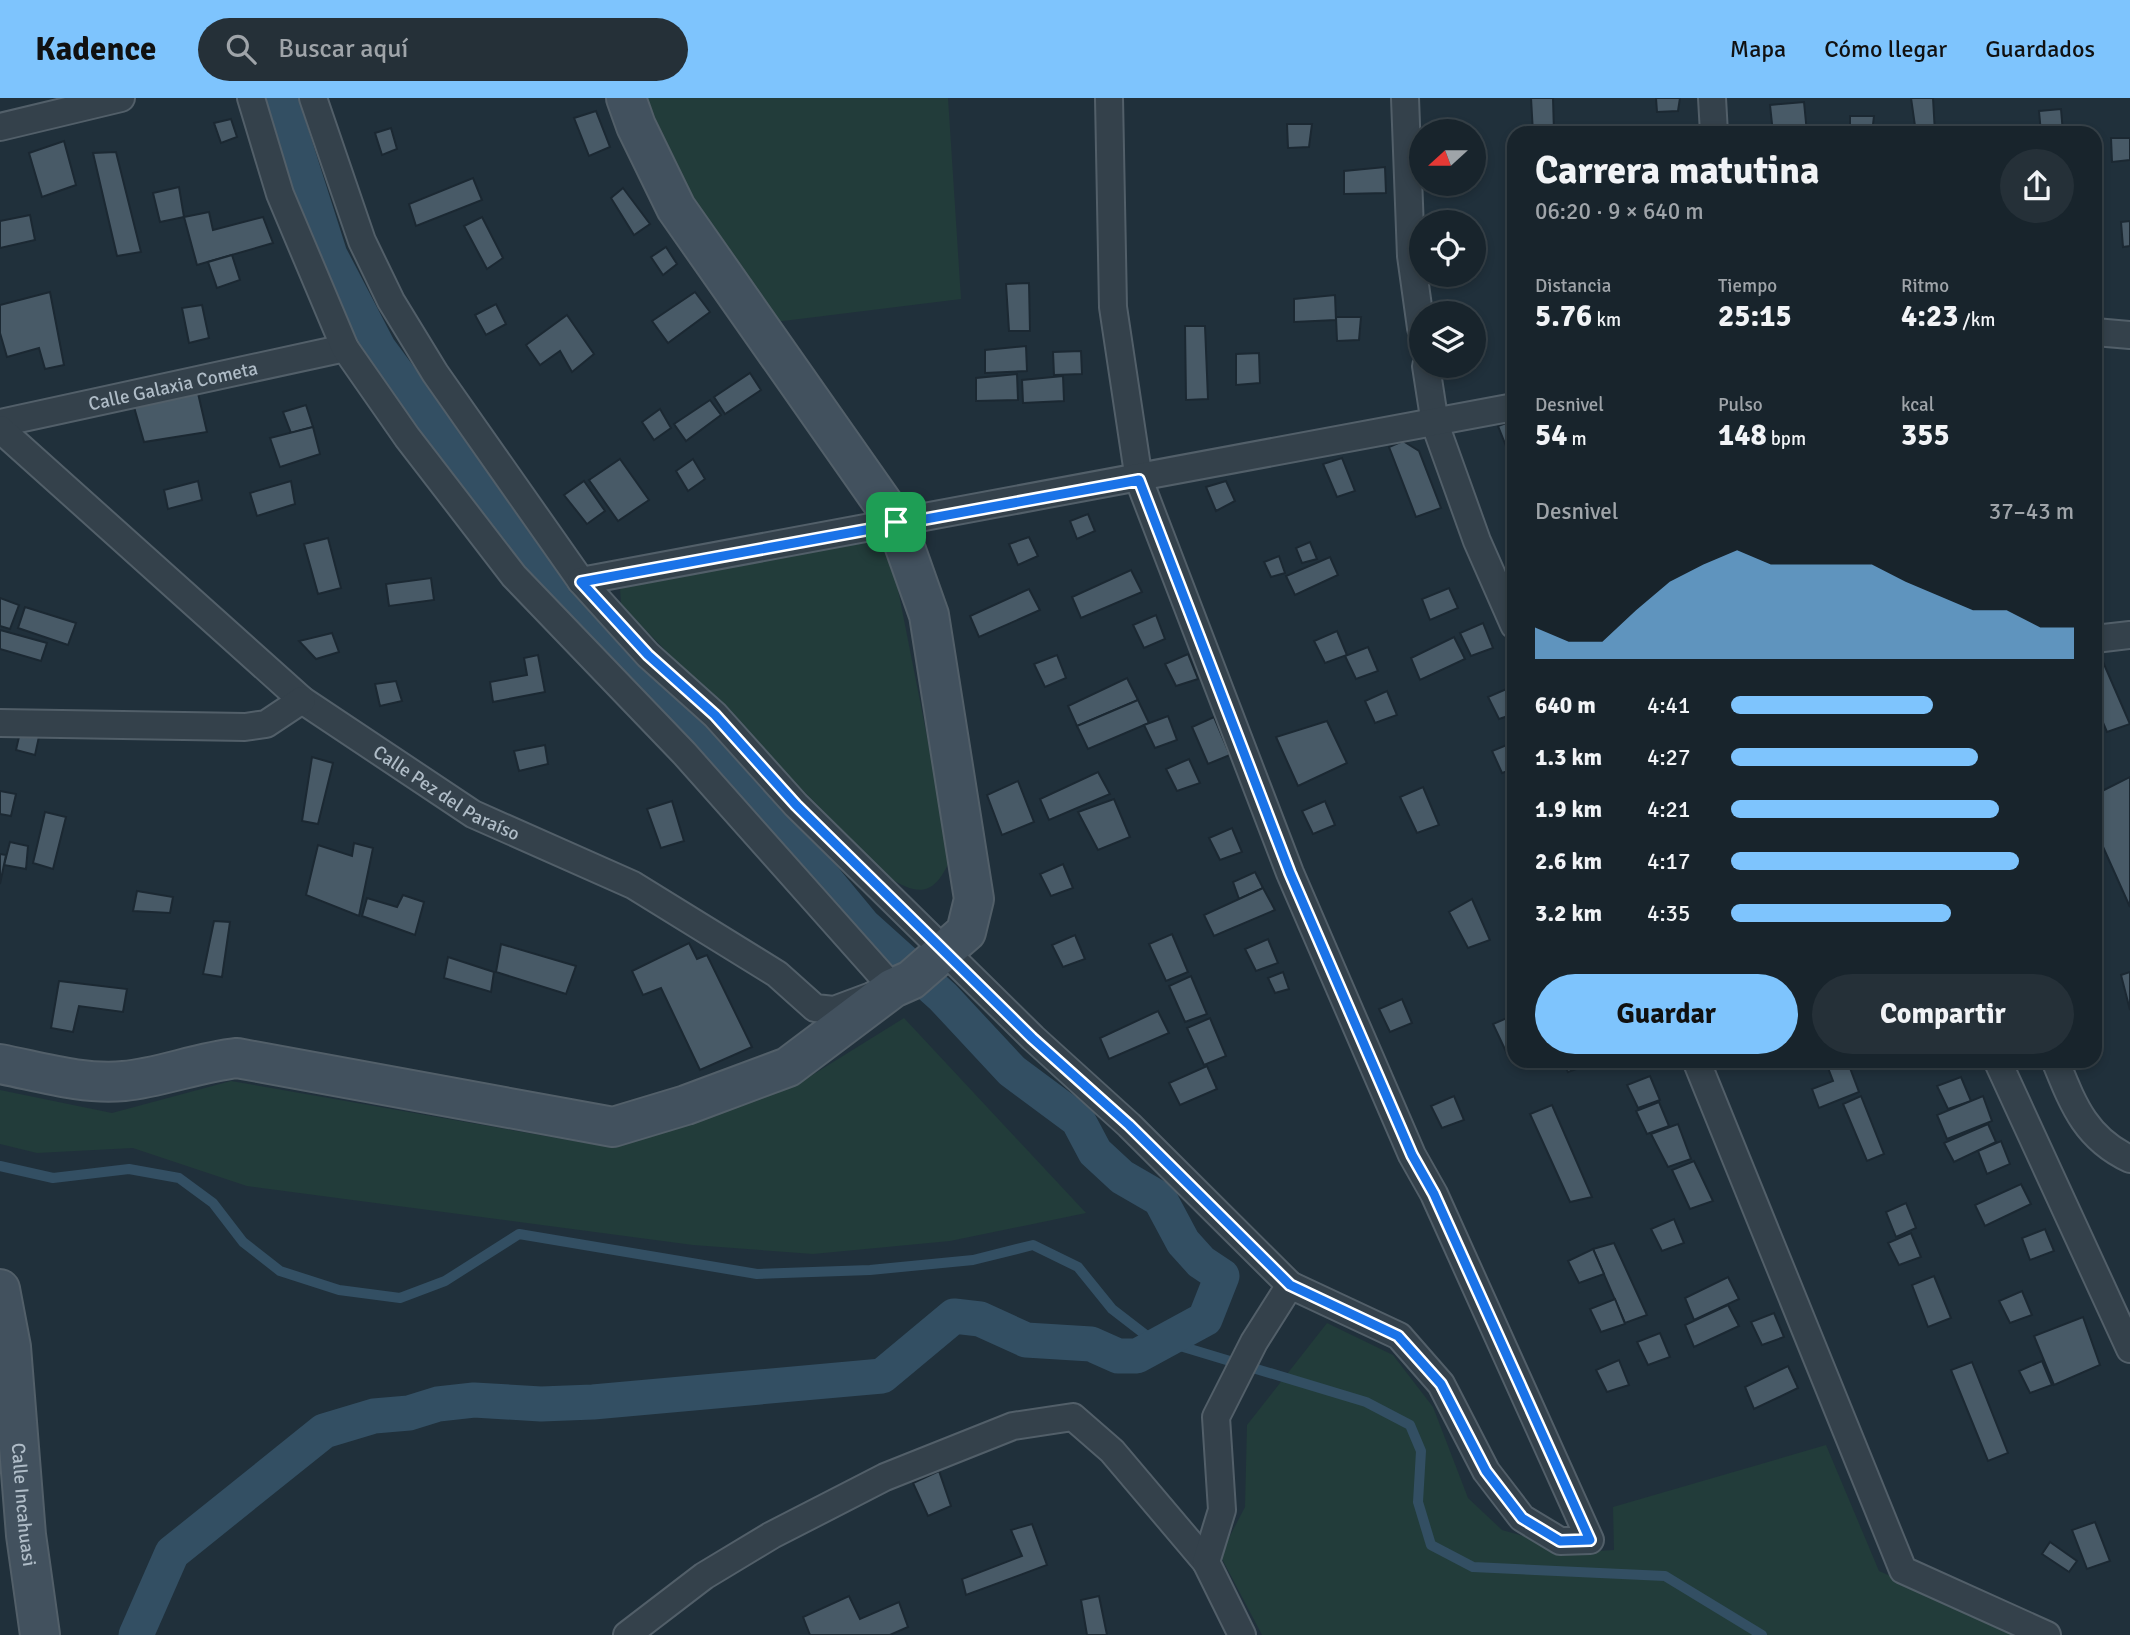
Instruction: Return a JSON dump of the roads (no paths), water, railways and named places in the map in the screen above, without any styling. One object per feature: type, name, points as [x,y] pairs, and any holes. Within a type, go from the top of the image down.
[{"type":"street","points":[[0,127],[121,98]]},
{"type":"street","points":[[251,98],[280,194],[345,348],[407,437],[514,576],[684,753],[920,970],[1032,1038],[1129,1125],[1290,1285],[1398,1336],[1441,1384],[1486,1471],[1522,1518],[1560,1541],[1590,1540],[1434,1194],[1412,1155],[1290,873],[1139,480],[1112,307],[1109,98]]},
{"type":"street","points":[[313,98],[362,241],[391,301],[435,373],[581,582],[648,655],[715,715],[796,805],[920,970]]},
{"type":"street","points":[[0,1065],[83,1081],[126,1081],[202,1062],[237,1058],[613,1126],[686,1105],[788,1067],[920,970],[966,932],[974,899],[929,615],[896,522],[677,208],[636,126],[626,98]]},
{"type":"street","points":[[1405,98],[1411,256],[1417,301]]},
{"type":"street","points":[[1712,98],[1714,126]]},
{"type":"street","points":[[2102,333],[2130,335]]},
{"type":"street","name":"Calle Galaxia Cometa","points":[[0,423],[345,348]]},
{"type":"street","points":[[1428,378],[1435,424],[1477,541],[1507,609]]},
{"type":"street","points":[[581,582],[896,522],[1139,480],[1507,409]]},
{"type":"street","name":"Calle Pez del Paraíso","points":[[0,429],[302,700],[473,814],[634,885],[778,974],[815,1008],[834,1010],[920,970]]},
{"type":"street","points":[[2102,638],[2130,635]]},
{"type":"street","points":[[0,723],[245,727],[266,724],[302,700]]},
{"type":"street","points":[[1699,1068],[1903,1570],[2047,1635]]},
{"type":"street","points":[[2001,1068],[2130,1349]]},
{"type":"street","points":[[2058,1068],[2069,1095],[2095,1138],[2130,1159]]},
{"type":"street","points":[[1206,1562],[1222,1510],[1216,1417],[1254,1342],[1290,1285]]},
{"type":"street","name":"Calle Incahuasi","points":[[0,1289],[11,1347],[26,1535],[40,1635]]},
{"type":"street","points":[[627,1635],[704,1576],[772,1535],[885,1477],[1013,1426],[1073,1417],[1112,1451],[1206,1562],[1242,1635]]},
{"type":"waterway","points":[[136,1635],[172,1553],[324,1431],[374,1416],[409,1413],[438,1404],[474,1400],[541,1404],[593,1402],[882,1376],[954,1316],[980,1319],[1026,1340],[1091,1344],[1118,1356],[1137,1356],[1205,1319],[1222,1276],[1201,1262],[1183,1242],[1160,1199],[1122,1177],[1095,1152],[1078,1120],[1012,1071],[943,997],[863,925],[734,769],[594,640],[496,516],[466,467],[379,349],[330,255],[280,98]]},
{"type":"waterway","points":[[0,1166],[53,1178],[129,1169],[179,1178],[213,1203],[243,1242],[280,1271],[339,1290],[400,1298],[445,1281],[519,1234],[757,1274],[870,1270],[973,1260],[1033,1245],[1078,1267],[1112,1309],[1147,1336],[1366,1402],[1410,1425],[1421,1451],[1418,1502],[1431,1545],[1473,1567],[1665,1576],[1762,1635]]}]
